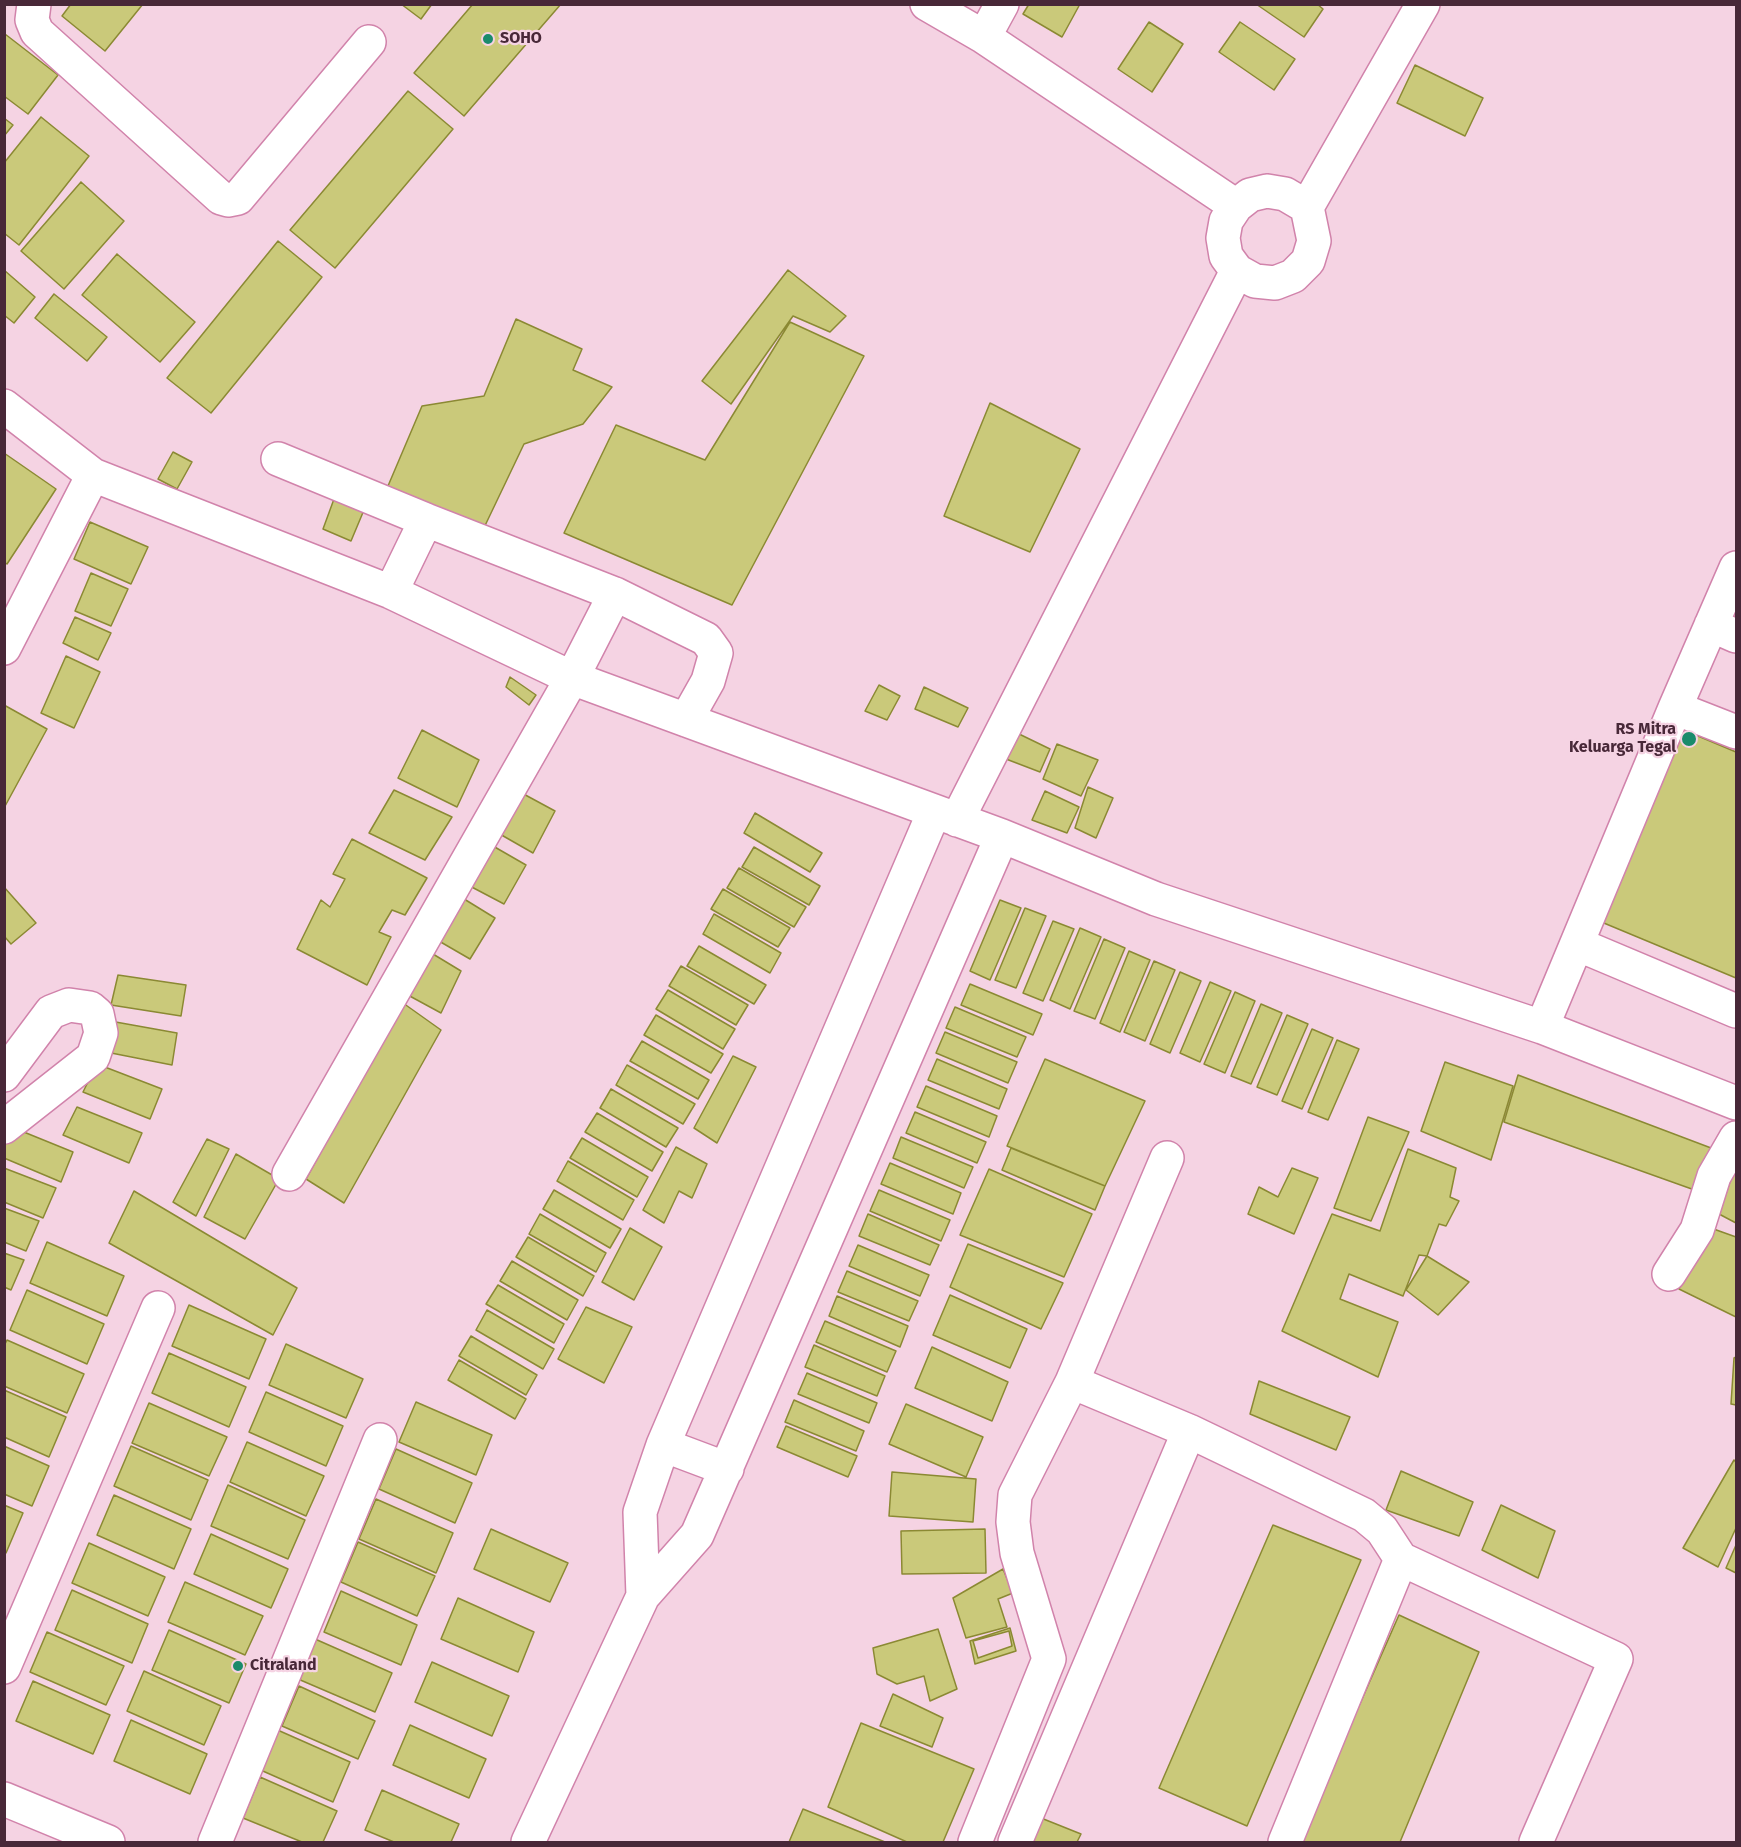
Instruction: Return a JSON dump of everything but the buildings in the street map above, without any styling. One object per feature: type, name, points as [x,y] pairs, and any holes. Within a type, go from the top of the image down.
[{"type":"street","points":[[34,4],[32,20],[37,32],[221,198],[228,200],[238,198],[369,42]]},
{"type":"street","points":[[927,4],[984,37],[1236,206]]},
{"type":"street","points":[[984,37],[1002,4]]},
{"type":"street","points":[[1307,207],[1285,194],[1267,191],[1250,195],[1236,206],[1226,221],[1223,238],[1226,256],[1237,271],[1255,281],[1275,283],[1293,276],[1308,261],[1314,241],[1307,207],[1423,4]]},
{"type":"street","points":[[643,1596],[640,1512],[663,1446],[945,816],[1237,271]]},
{"type":"street","points":[[4,406],[93,475],[391,592],[572,678],[1002,836],[1156,899],[1542,1027],[1737,1103]]},
{"type":"street","points":[[278,459],[615,594],[706,639],[716,653],[708,681],[686,720]]},
{"type":"street","points":[[4,648],[93,475]]},
{"type":"street","points":[[391,592],[426,520]]},
{"type":"street","points":[[1542,1027],[1675,708],[1724,630],[1737,568]]},
{"type":"street","points":[[289,1174],[572,678],[615,594]]},
{"type":"street","points":[[1675,708],[1737,732]]},
{"type":"street","points":[[528,1842],[643,1596],[697,1534],[1002,836]]},
{"type":"street","points":[[1577,944],[1737,1011]]},
{"type":"street","points":[[4,1075],[51,1012],[61,1007],[80,1005],[97,1014],[101,1034],[93,1057],[4,1127]]},
{"type":"street","points":[[1669,1274],[1697,1230],[1714,1176],[1737,1138]]},
{"type":"street","points":[[1078,1689],[1050,1659],[1017,1553],[1013,1522],[1015,1495],[1072,1382],[1167,1158]]},
{"type":"street","points":[[4,1667],[158,1308]]},
{"type":"street","points":[[1072,1382],[1189,1431],[1364,1515],[1382,1530],[1401,1559],[1616,1659],[1536,1842]]},
{"type":"street","points":[[1015,1842],[1189,1431]]},
{"type":"street","points":[[215,1842],[380,1440]]},
{"type":"street","points":[[663,1446],[726,1469]]},
{"type":"street","points":[[1285,1842],[1401,1559]]},
{"type":"street","points":[[975,1842],[1050,1659]]},
{"type":"street","points":[[4,1799],[108,1842]]},
{"type":"place","name":"SOHO","points":[[488,39]]},
{"type":"place","name":"RS Mitra Keluarga Tegal","points":[[1689,739]]},
{"type":"place","name":"Citraland","points":[[238,1666]]}]
